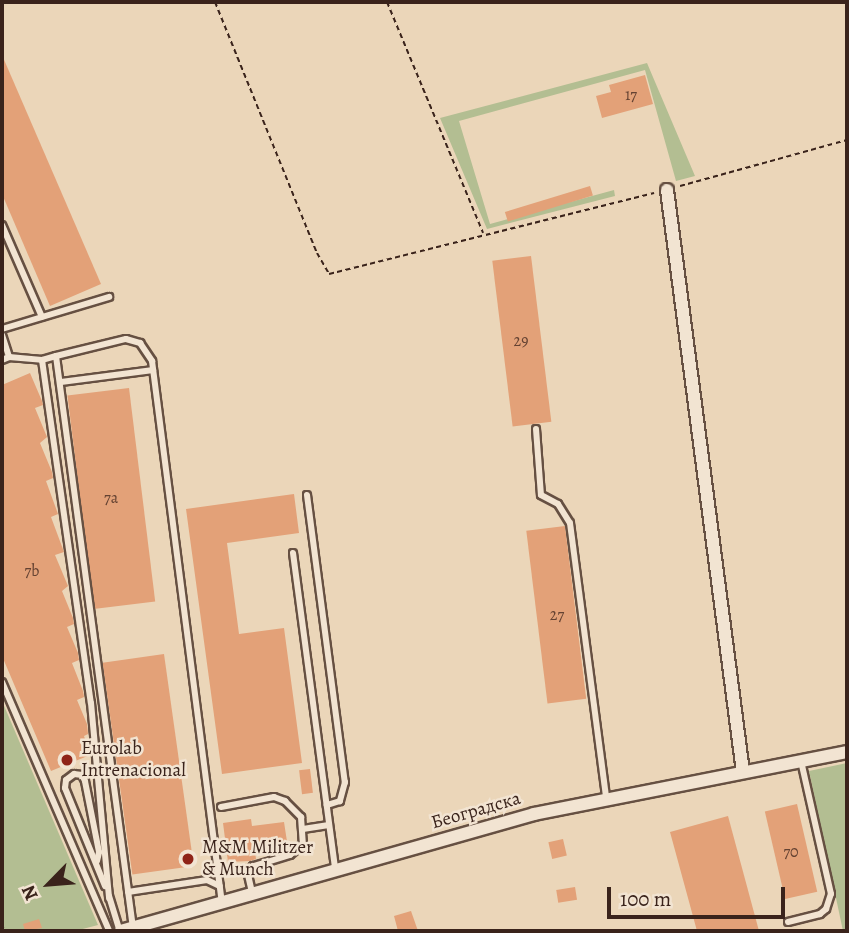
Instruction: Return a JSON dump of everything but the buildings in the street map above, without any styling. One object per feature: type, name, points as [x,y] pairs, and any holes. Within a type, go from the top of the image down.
[{"type":"street","points":[[667,190],[743,772]]},
{"type":"street","name":"Београдска","points":[[125,930],[164,925],[222,904],[534,814],[847,752]]},
{"type":"lane","points":[[2,225],[42,317]]},
{"type":"lane","points":[[2,329],[109,297]]},
{"type":"lane","points":[[2,335],[6,359],[42,360],[133,340],[146,348],[153,370],[222,904]]},
{"type":"lane","points":[[56,356],[128,892],[125,930]]},
{"type":"lane","points":[[42,360],[91,703],[109,898]]},
{"type":"lane","points":[[61,382],[153,370]]},
{"type":"lane","points":[[536,429],[541,495],[558,504],[570,523],[606,798]]},
{"type":"lane","points":[[307,495],[345,782],[340,801],[327,805]]},
{"type":"lane","points":[[293,553],[335,871]]},
{"type":"lane","points":[[2,682],[109,931]]},
{"type":"lane","points":[[788,922],[820,914],[826,909],[831,894],[801,761]]},
{"type":"lane","points":[[97,861],[99,852],[85,781],[82,775],[74,774],[66,780],[65,788],[97,861],[109,898],[125,930]]},
{"type":"lane","points":[[221,807],[274,797],[294,808],[301,817],[303,844],[297,851],[249,870],[253,895]]},
{"type":"lane","points":[[303,829],[329,825]]},
{"type":"lane","points":[[128,892],[207,880],[220,886]]},
{"type":"path","points":[[215,2],[317,253],[329,274],[667,190],[847,140]]},
{"type":"path","points":[[387,2],[484,234]]},
{"type":"path","points":[[2,923],[4,931]]},
{"type":"green space","points":[[647,63],[695,176],[676,181],[645,70],[459,121],[490,224],[614,190],[615,196],[487,229],[440,118]]},
{"type":"green space","points":[[2,701],[98,925],[75,931],[2,931]]},
{"type":"green space","points":[[847,763],[847,928],[843,931],[809,771]]},
{"type":"place","name":"Eurolab Intrenacional","points":[[67,760]]},
{"type":"place","name":"M&M Militzer & Munch","points":[[188,859]]}]
